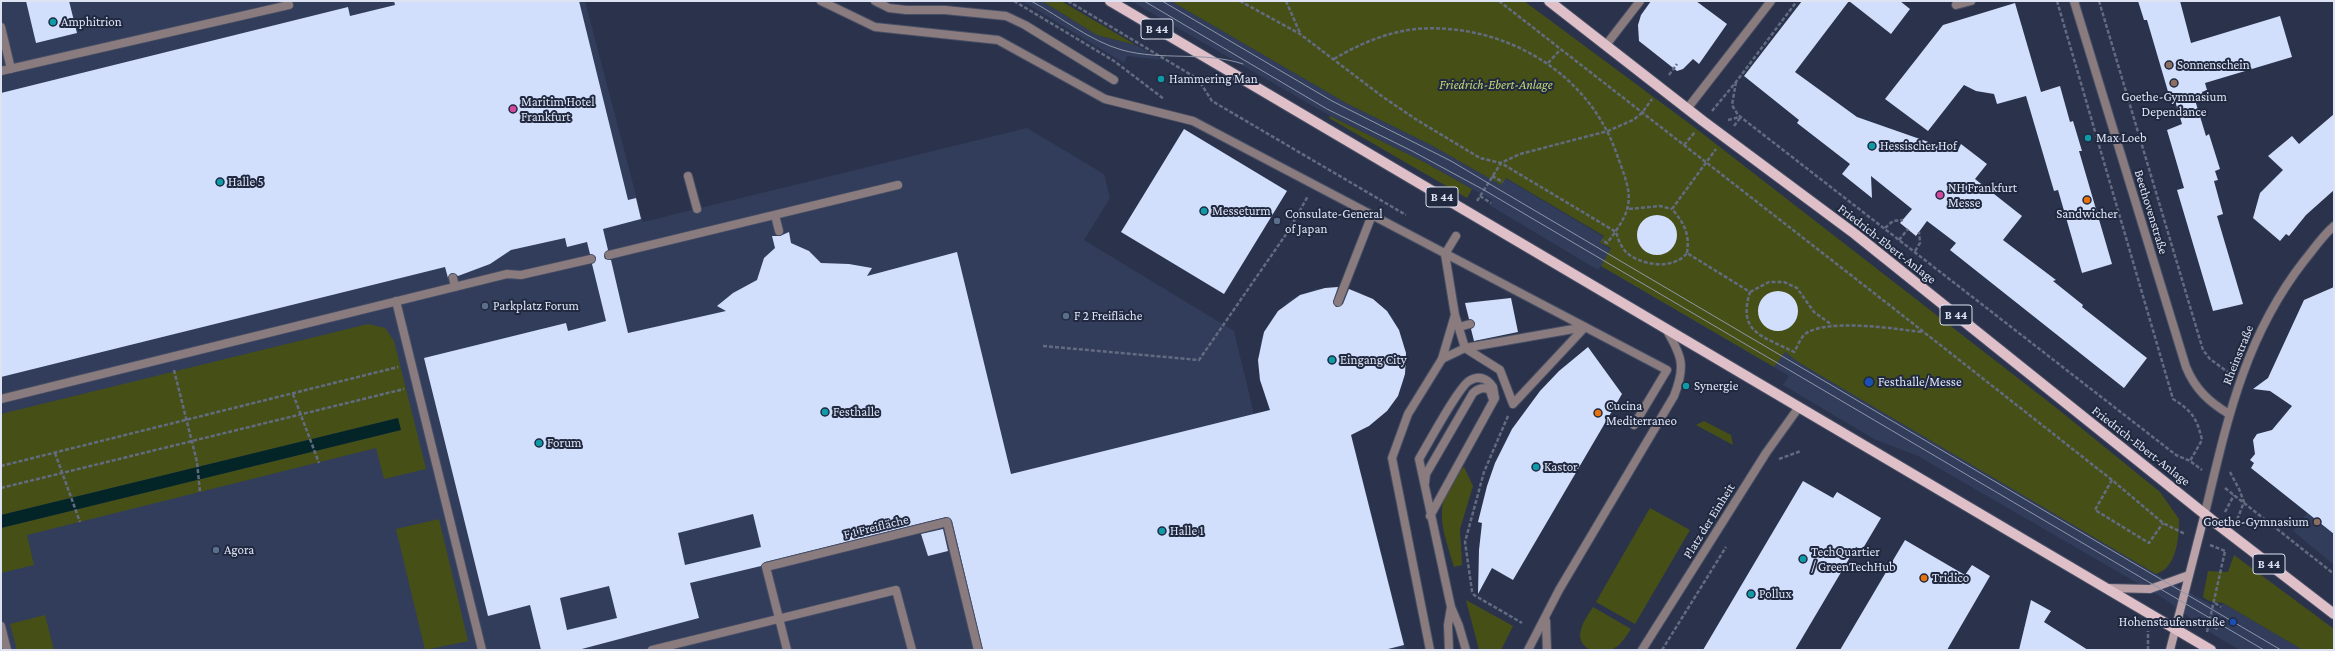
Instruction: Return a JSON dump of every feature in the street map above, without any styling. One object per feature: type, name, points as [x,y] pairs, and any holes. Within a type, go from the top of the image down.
[{"type":"main road","name":"B 44","points":[[1110,1],[2211,650]]},
{"type":"main road","name":"Friedrich-Ebert-Anlage","points":[[1549,1],[1687,108],[1700,125],[1855,234],[2334,614]]},
{"type":"main road","points":[[2170,650],[2205,513]]},
{"type":"main road","points":[[2106,588],[2150,589],[2189,575]]},
{"type":"street","points":[[821,1],[875,27],[998,40],[1105,99],[1193,121],[1667,370],[1634,425]]},
{"type":"street","points":[[875,1],[889,8],[906,10],[945,10],[1006,16],[1025,25],[1114,80]]},
{"type":"street","points":[[1606,45],[1640,1]]},
{"type":"street","points":[[1687,108],[1770,1]]},
{"type":"street","points":[[1956,5],[1972,1]]},
{"type":"street","name":"Beethovenstraße","points":[[2074,1],[2186,367],[2191,379],[2201,393],[2229,414]]},
{"type":"street","points":[[1,71],[289,5]]},
{"type":"street","points":[[1,27],[11,69]]},
{"type":"street","points":[[688,176],[697,209]]},
{"type":"street","points":[[609,255],[898,185]]},
{"type":"street","points":[[776,215],[779,231]]},
{"type":"street","points":[[1338,302],[1372,216]]},
{"type":"street","name":"Rheinstraße","points":[[2205,513],[2229,414],[2239,380],[2267,317],[2292,276],[2334,226]]},
{"type":"street","points":[[1456,236],[1445,254],[1454,315],[1458,328],[1466,348],[1500,370],[1513,404],[1585,327]]},
{"type":"street","points":[[1,399],[507,274],[521,275],[591,259]]},
{"type":"street","points":[[453,278],[455,287]]},
{"type":"street","points":[[396,301],[482,650]]},
{"type":"street","points":[[1430,650],[1392,458],[1408,414],[1442,359],[1454,315]]},
{"type":"street","points":[[1458,328],[1470,324]]},
{"type":"street","points":[[1442,359],[1466,348],[1585,327]]},
{"type":"street","points":[[1528,650],[1547,616],[1559,590],[1674,396],[1681,379],[1682,363],[1678,349],[1666,329]]},
{"type":"street","points":[[1430,516],[1493,402],[1495,393],[1494,387],[1484,378],[1478,378],[1463,386],[1419,459],[1430,516],[1451,607],[1459,626],[1466,650]]},
{"type":"street","points":[[1424,488],[1426,474],[1473,393],[1478,389],[1484,388],[1490,390],[1493,402]]},
{"type":"street","name":"Platz der Einheit","points":[[1642,650],[1766,453],[1799,407]]},
{"type":"street","name":"F 1 Freifläche","points":[[787,650],[766,567],[947,522],[978,650]]},
{"type":"street","points":[[652,650],[896,590],[912,650]]},
{"type":"street","points":[[1449,650],[1448,636],[1451,607]]},
{"type":"street","points":[[1547,616],[1547,650]]},
{"type":"street","points":[[1,626],[7,650]]},
{"type":"path","points":[[1068,1],[1198,79],[1212,101]]},
{"type":"path","points":[[1240,1],[1300,34],[1417,120],[1480,158],[1501,162],[1616,232],[1626,252],[1641,262],[1662,264],[1682,259],[1686,253],[1689,242],[1686,230],[1672,209],[1660,206],[1629,209]]},
{"type":"path","points":[[1286,1],[1300,34]]},
{"type":"path","points":[[1499,1],[2112,480],[2163,523],[2181,531]]},
{"type":"path","points":[[1684,145],[1736,82],[1797,1]]},
{"type":"path","points":[[2057,1],[2173,399],[2192,411],[2199,428],[2202,440],[2190,461]]},
{"type":"path","points":[[2099,1],[2203,350],[2210,359],[2239,380]]},
{"type":"path","points":[[1334,59],[1369,41],[1390,34],[1416,29],[1442,29],[1501,39],[1548,64],[1570,81],[1583,95],[1608,131],[1628,186],[1630,202],[1629,209],[1616,232],[1607,243],[1602,240]]},
{"type":"path","points":[[1548,64],[1560,50]]},
{"type":"path","points":[[1736,82],[1732,105],[1738,115],[2176,455],[2190,461],[2244,502],[2334,574]]},
{"type":"path","points":[[1474,205],[1501,162],[1520,154],[1608,131],[1633,120],[1642,113]]},
{"type":"path","points":[[1672,209],[1706,162]]},
{"type":"path","points":[[1492,176],[1503,182]]},
{"type":"path","points":[[1480,196],[1491,203]]},
{"type":"path","points":[[1043,346],[1198,360],[1289,230],[1304,204]]},
{"type":"path","points":[[1885,228],[1893,221],[1903,220]]},
{"type":"path","points":[[1899,240],[1908,230]]},
{"type":"path","points":[[1915,251],[1920,243],[1919,232]]},
{"type":"path","points":[[1686,253],[1750,292]]},
{"type":"path","points":[[1833,326],[1814,312],[1796,288],[1784,282],[1769,282],[1750,292],[1746,305],[1748,324],[1758,333],[1794,352],[1804,336],[1816,329],[1833,326],[1923,332]]},
{"type":"path","points":[[171,358],[197,462],[200,492]]},
{"type":"path","points":[[1,466],[411,364]]},
{"type":"path","points":[[1,488],[416,386]]},
{"type":"path","points":[[293,394],[319,463]]},
{"type":"path","points":[[1513,404],[1484,472],[1465,542],[1472,592],[1474,595],[1522,623]]},
{"type":"path","points":[[1776,464],[1779,458],[1801,451]]},
{"type":"path","points":[[55,453],[80,522]]},
{"type":"path","points":[[2218,460],[2231,474],[2240,489],[2244,502]]},
{"type":"path","points":[[2112,480],[2095,510],[2149,543],[2163,523]]},
{"type":"path","points":[[1662,650],[1729,541]]},
{"type":"path","points":[[2206,636],[2215,603],[2225,551],[2214,547]]},
{"type":"path","points":[[2215,603],[2221,607]]},
{"type":"path","points":[[2209,624],[2219,630]]},
{"type":"shaded area","points":[[1,1],[585,1],[643,222],[1027,128],[1104,174],[1110,198],[1084,240],[1234,331],[1254,414],[1270,410],[1258,368],[1261,339],[1272,319],[1291,299],[1316,289],[1343,288],[1360,292],[1373,299],[1392,317],[1399,330],[1404,346],[1406,361],[1404,381],[1398,396],[1387,411],[1369,426],[1351,433],[1406,650],[1,650]]},
{"type":"shaded area","points":[[1022,1],[1042,1],[1097,35],[1136,45],[1163,60],[1127,56],[1124,63]]},
{"type":"shaded area","points":[[1131,1],[1171,1],[1346,103],[1433,146],[1501,185],[1505,178],[1604,237],[1600,243],[2156,574],[2219,609],[2223,603],[2303,650],[2240,650],[2214,635],[2163,598],[1918,456],[1874,439],[1783,385],[1789,376],[1601,266],[1598,270],[1489,205],[1492,200],[1424,162],[1332,117]]},
{"type":"shaded area","points":[[398,418],[401,430],[1,528],[1,515]]},
{"type":"shaded area","name":"Goethe-Gymnasium","points":[[2334,478],[2334,565],[2293,531]]},
{"type":"green space","points":[[1042,1],[1061,1],[1136,45],[1097,35]]},
{"type":"green space","name":"Friedrich-Ebert-Anlage","points":[[1171,1],[1524,1],[1694,127],[2059,410],[2160,492],[2179,519],[2177,543],[2173,559],[2163,571],[2156,574],[1798,362],[1785,352],[1774,367],[1601,266],[1611,248],[1600,243],[1604,236],[1506,178],[1501,185],[1433,146],[1346,103]]},
{"type":"green space","points":[[1330,116],[1424,162],[1472,189],[1467,198],[1329,118]]},
{"type":"green space","points":[[368,324],[385,328],[394,341],[426,469],[384,479],[376,448],[27,535],[34,565],[1,573],[1,528],[401,430],[398,418],[1,515],[1,414]]},
{"type":"green space","points":[[1704,421],[1731,435],[1733,445],[1696,425]]},
{"type":"green space","points":[[1464,467],[1473,486],[1460,529],[1462,565],[1454,567],[1443,526],[1442,506],[1449,486],[1457,473]]},
{"type":"green space","points":[[1650,508],[1690,530],[1635,624],[1596,602]]},
{"type":"green space","points":[[439,519],[468,641],[425,650],[396,529]]},
{"type":"green space","points":[[2234,555],[2334,629],[2334,650],[2303,650],[2223,603],[2209,601],[2203,597],[2208,571],[2228,572]]},
{"type":"green space","points":[[1466,600],[1513,626],[1501,650],[1479,650]]},
{"type":"green space","points":[[1593,607],[1631,629],[1622,642],[1615,648],[1606,650],[1590,650],[1584,646],[1581,641],[1580,635],[1583,624]]},
{"type":"green space","points":[[45,615],[54,650],[17,650],[10,624]]},
{"type":"building","name":"Amphitrion","points":[[26,1],[69,1],[77,33],[36,43]]},
{"type":"building","points":[[394,1],[579,1],[628,200],[636,198],[641,219],[603,229],[608,250],[604,256],[605,259],[611,260],[628,333],[726,311],[717,306],[733,293],[757,280],[764,258],[775,248],[772,236],[780,236],[789,232],[791,243],[809,251],[821,263],[849,264],[872,268],[867,276],[957,252],[1011,474],[1270,410],[1260,380],[1258,360],[1264,332],[1278,311],[1300,295],[1325,288],[1338,287],[1333,302],[1336,307],[1343,304],[1349,289],[1373,299],[1387,311],[1399,330],[1406,353],[1405,374],[1398,396],[1387,411],[1369,426],[1351,435],[1404,645],[1384,650],[983,650],[952,521],[946,517],[765,562],[761,566],[690,583],[699,618],[578,650],[541,650],[530,605],[488,616],[424,358],[566,323],[568,331],[606,321],[592,264],[596,257],[590,254],[587,242],[567,247],[565,238],[511,250],[490,264],[458,276],[452,273],[448,278],[445,267],[1,377],[1,93],[348,7],[350,16],[395,5]],"holes":[[[753,514],[761,547],[685,565],[678,533]],[[609,586],[617,618],[567,630],[560,598]]]},
{"type":"building","points":[[1651,1],[1696,1],[1727,24],[1699,64],[1693,59],[1683,69],[1677,71],[1639,41],[1638,25],[1641,15]]},
{"type":"building","points":[[1802,1],[1849,1],[1795,72],[1857,117],[1957,152],[1961,144],[1987,164],[1975,179],[2022,216],[2003,240],[2056,280],[2053,281],[2083,305],[2082,307],[2147,358],[2124,388],[1950,250],[1956,243],[1927,221],[1916,236],[1900,223],[1912,209],[1871,176],[1872,198],[1842,174],[1850,164],[1797,123],[1799,120],[1744,76]]},
{"type":"building","points":[[1849,1],[1900,1],[1910,9],[1891,34]]},
{"type":"building","points":[[2138,1],[2180,1],[2191,43],[2280,16],[2292,57],[2205,83],[2207,90],[2202,92],[2204,98],[2195,100],[2206,136],[2209,134],[2220,169],[2215,171],[2218,180],[2214,181],[2223,214],[2217,216],[2243,304],[2213,311],[2177,190],[2184,188],[2167,130],[2182,124],[2173,94],[2169,95],[2147,20],[2144,20]]},
{"type":"building","points":[[2015,3],[2041,92],[2060,86],[2070,122],[2073,121],[2082,151],[2079,151],[2112,264],[2082,273],[2058,190],[2054,191],[2026,96],[1997,104],[1994,94],[1976,91],[1964,85],[1928,131],[1885,99],[1943,25]]},
{"type":"building","points":[[2334,114],[2334,190],[2306,215],[2289,236],[2286,234],[2280,241],[2253,218],[2260,193],[2283,170],[2268,156],[2292,136],[2299,144]]},
{"type":"building","name":"Messeturm","points":[[1184,129],[1287,191],[1224,294],[1121,232]]},
{"type":"building","points":[[1657,215],[1671,221],[1677,235],[1671,249],[1657,255],[1643,249],[1637,235],[1643,221]]},
{"type":"building","points":[[2334,287],[2334,534],[2251,468],[2254,463],[2250,460],[2255,454],[2253,440],[2257,434],[2272,430],[2292,406],[2270,391],[2253,389],[2268,378],[2304,300]]},
{"type":"building","points":[[1778,291],[1792,297],[1798,311],[1792,325],[1778,331],[1764,325],[1758,311],[1764,297]]},
{"type":"building","points":[[1511,298],[1518,332],[1474,341],[1471,329],[1475,323],[1469,319],[1465,303]]},
{"type":"building","name":"Kastor","points":[[1588,347],[1622,394],[1513,580],[1492,568],[1478,594],[1479,550],[1482,523],[1478,522],[1487,486],[1495,463],[1512,429],[1540,391],[1559,371]]},
{"type":"building","name":"TechQuartier / GreenTechHub","points":[[1803,481],[1833,498],[1837,492],[1881,518],[1862,550],[1856,547],[1795,650],[1703,650]]},
{"type":"building","points":[[943,529],[948,551],[928,556],[921,534]]},
{"type":"building","points":[[1905,540],[1965,575],[1972,565],[1990,576],[1947,650],[1840,650]]},
{"type":"building","points":[[2031,600],[2051,611],[2044,622],[2088,650],[2019,650]]},
{"type":"tram line","points":[[1031,1],[1098,41],[1122,50],[1152,55],[1213,58],[1243,64]]},
{"type":"tram line","points":[[1144,1],[1327,109],[1412,151],[1484,190],[2264,650]]},
{"type":"tram line","points":[[1162,1],[1332,101],[1451,161],[2281,650]]},
{"type":"place","name":"Amphitrion","points":[[53,22]]},
{"type":"place","name":"Sonnenschein","points":[[2169,65]]},
{"type":"place","name":"Hammering Man","points":[[1161,79]]},
{"type":"place","name":"Goethe-Gymnasium Dependance","points":[[2174,83]]},
{"type":"place","name":"Maritim Hotel Frankfurt","points":[[513,109]]},
{"type":"place","name":"Max Loeb","points":[[2088,138]]},
{"type":"place","name":"Hessischer Hof","points":[[1872,146]]},
{"type":"place","name":"Halle 5","points":[[220,182]]},
{"type":"place","name":"NH Frankfurt Messe","points":[[1940,195]]},
{"type":"place","name":"Sandwicher","points":[[2087,200]]},
{"type":"place","name":"Messeturm","points":[[1204,211]]},
{"type":"place","name":"Consulate-General of Japan","points":[[1277,221]]},
{"type":"place","name":"Parkplatz Forum","points":[[485,306]]},
{"type":"place","name":"F 2 Freifläche","points":[[1066,316]]},
{"type":"place","name":"Eingang City","points":[[1332,360]]},
{"type":"place","name":"Festhalle/Messe","points":[[1869,382]]},
{"type":"place","name":"Synergie","points":[[1686,386]]},
{"type":"place","name":"Festhalle","points":[[825,412]]},
{"type":"place","name":"Cucina Mediterraneo","points":[[1598,413]]},
{"type":"place","name":"Forum","points":[[539,443]]},
{"type":"place","name":"Kastor","points":[[1536,467]]},
{"type":"place","name":"Goethe-Gymnasium","points":[[2317,522]]},
{"type":"place","name":"Halle 1","points":[[1162,531]]},
{"type":"place","name":"Agora","points":[[216,550]]},
{"type":"place","name":"TechQuartier / GreenTechHub","points":[[1803,559]]},
{"type":"place","name":"Tridico","points":[[1924,578]]},
{"type":"place","name":"Pollux","points":[[1751,594]]},
{"type":"place","name":"Hohenstaufenstraße","points":[[2233,622]]}]
